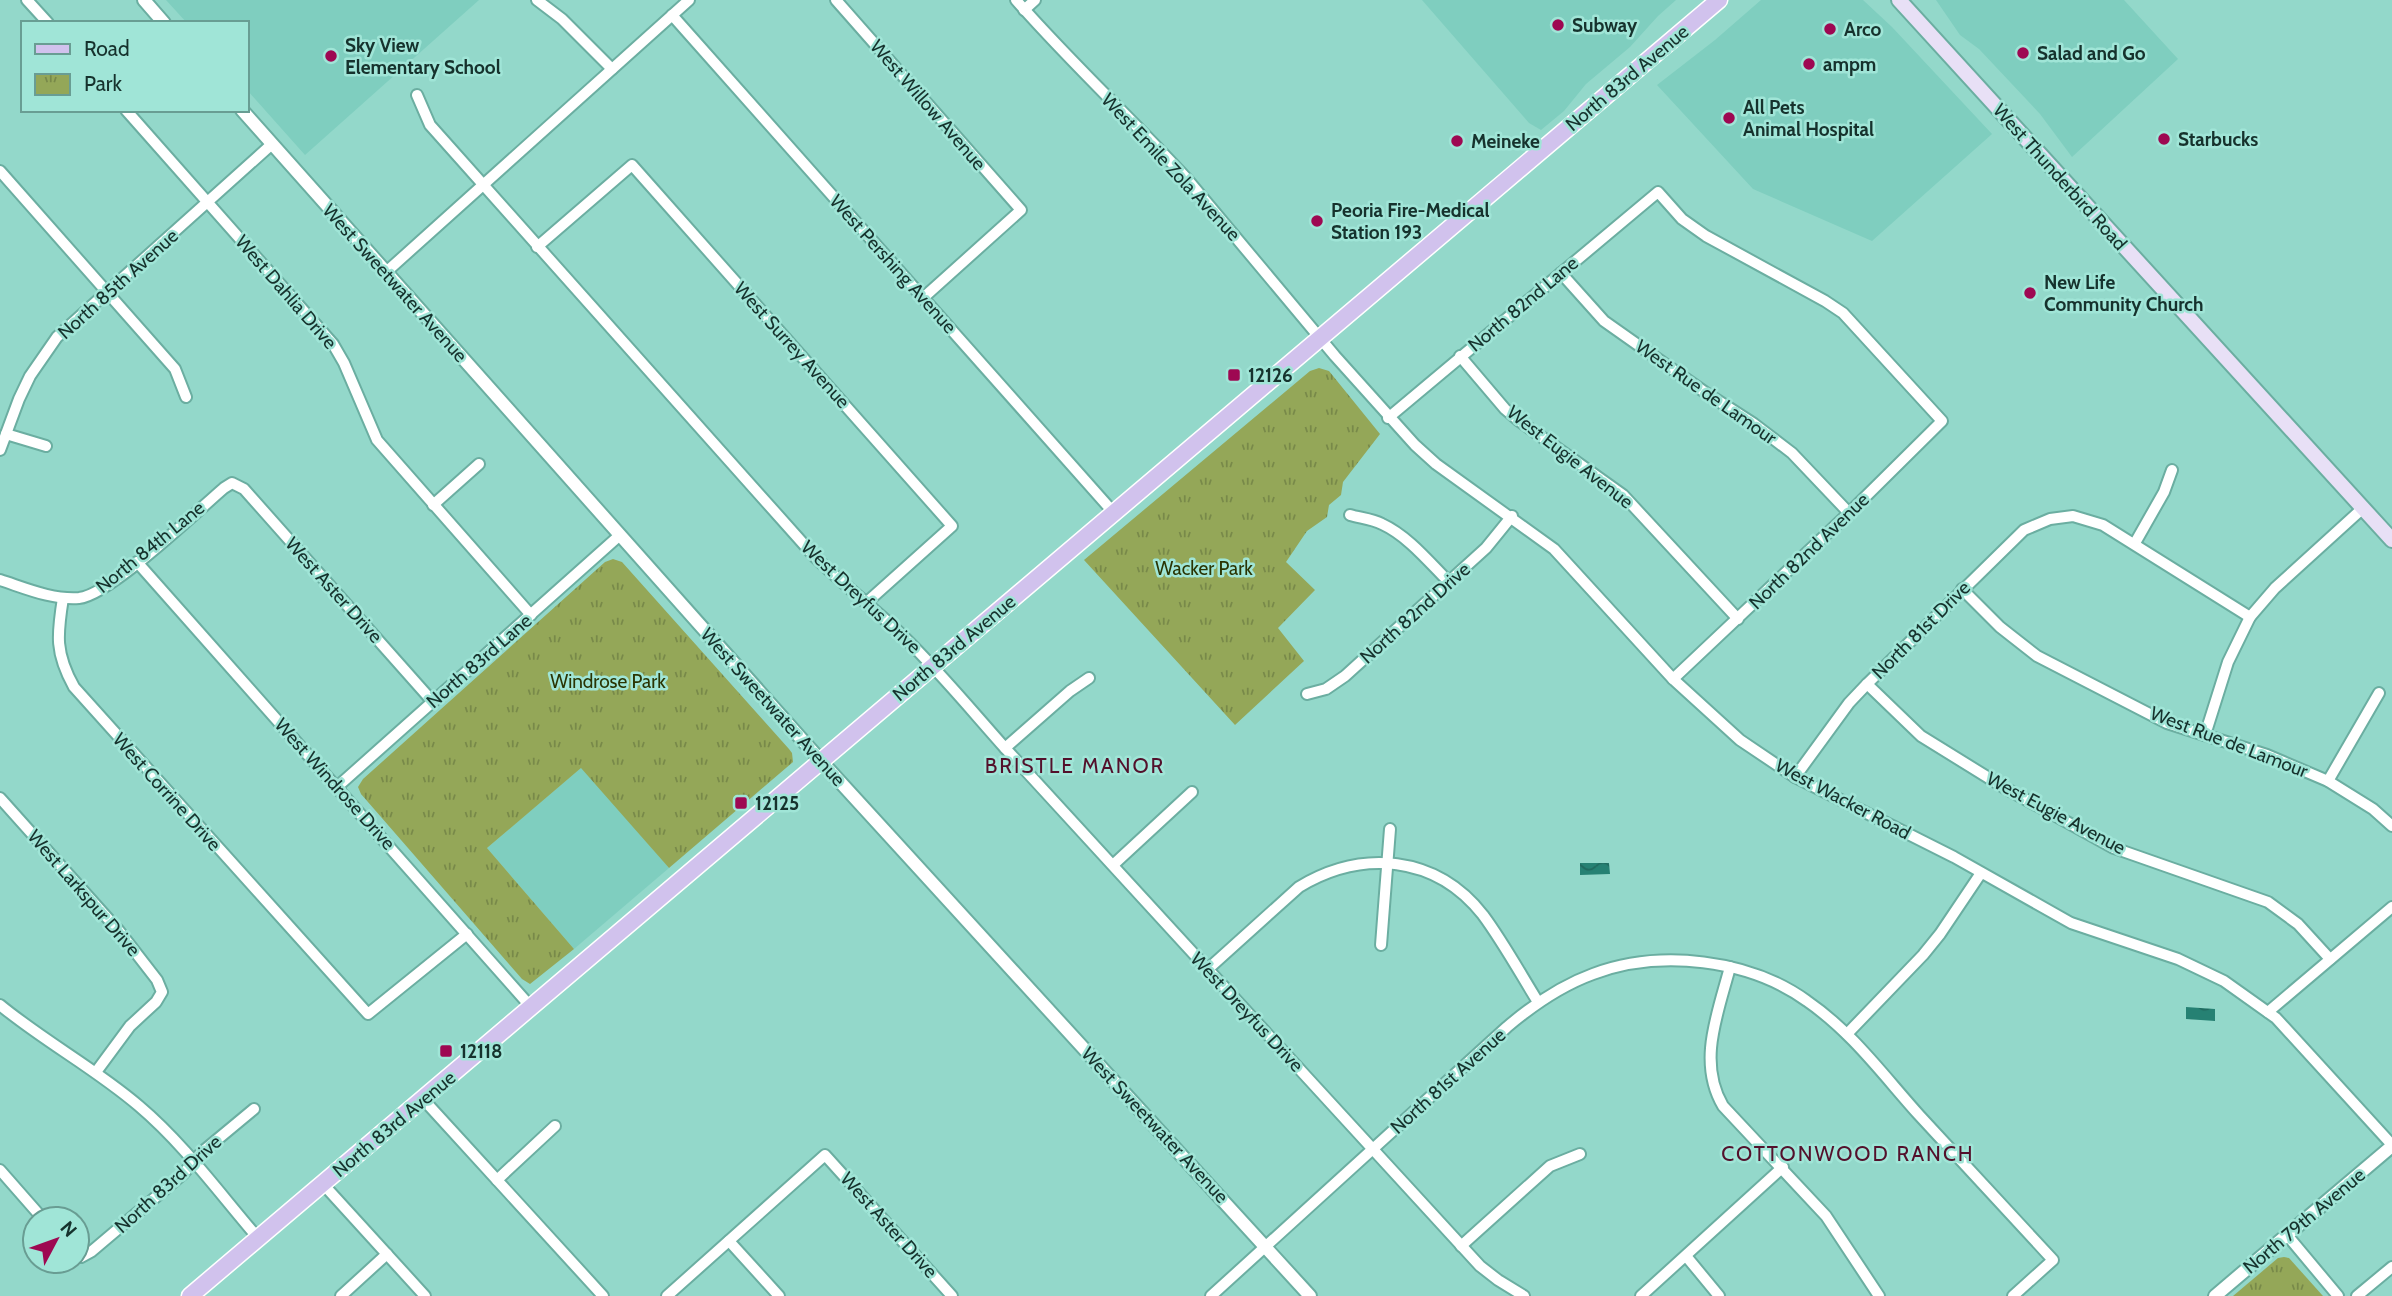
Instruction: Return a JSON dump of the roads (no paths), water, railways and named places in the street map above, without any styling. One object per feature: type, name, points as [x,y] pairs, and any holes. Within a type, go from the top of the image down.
[{"type":"main road","name":"North 83rd Avenue","points":[[190,1296],[1719,0]]},
{"type":"main road","name":"West Thunderbird Road","points":[[1899,0],[2392,540]]},
{"type":"street","points":[[27,0],[46,21]]},
{"type":"street","points":[[144,0],[162,21]]},
{"type":"street","points":[[537,0],[562,19],[612,69]]},
{"type":"street","points":[[385,273],[689,0]]},
{"type":"street","name":"West Willow Avenue","points":[[836,0],[1021,210],[923,298]]},
{"type":"street","name":"West Emile Zola Avenue","points":[[1016,0],[1083,74],[1179,170],[1320,339]]},
{"type":"street","points":[[1024,10],[1035,0]]},
{"type":"street","name":"West Pershing Avenue","points":[[672,15],[1114,513]]},
{"type":"street","name":"West Dreyfus Drive","points":[[417,96],[430,125],[817,558],[847,589],[866,603],[933,666],[1461,1246],[1498,1280],[1524,1296]]},
{"type":"street","name":"West Dahlia Drive","points":[[128,112],[333,344],[377,440],[531,615]]},
{"type":"street","name":"West Sweetwater Avenue","points":[[244,112],[821,761],[1310,1296]]},
{"type":"street","name":"North 85th Avenue","points":[[2,442],[30,376],[57,337],[272,144]]},
{"type":"street","name":"West Surrey Avenue","points":[[537,247],[632,165],[952,526],[866,603]]},
{"type":"street","points":[[0,171],[176,369],[186,397]]},
{"type":"street","name":"North 82nd Lane","points":[[1388,418],[1658,192],[1682,219],[1706,236],[1843,313],[1942,421]]},
{"type":"street","name":"West Rue de Lamour","points":[[1561,273],[1604,321],[1792,453],[1849,513]]},
{"type":"street","name":"West Wacker Road","points":[[1320,339],[1388,418],[1436,464],[1512,516],[1568,562],[1673,679],[1740,740],[1794,777],[1981,873],[2071,923],[2209,972],[2268,1012],[2297,1040],[2392,1145]]},
{"type":"street","name":"West Eugie Avenue","points":[[1460,356],[1505,409],[1623,495],[1738,618]]},
{"type":"street","name":"North 82nd Avenue","points":[[1673,679],[1942,421]]},
{"type":"street","points":[[2,442],[46,446]]},
{"type":"street","points":[[433,505],[479,464]]},
{"type":"street","points":[[2172,470],[2164,492],[2135,543],[2250,617]]},
{"type":"street","name":"North 84th Lane","points":[[63,598],[80,598],[104,589],[232,483]]},
{"type":"street","name":"West Aster Drive","points":[[232,483],[244,489],[433,702]]},
{"type":"street","points":[[2205,735],[2228,662],[2250,617],[2275,587],[2363,508]]},
{"type":"street","points":[[1350,515],[1390,528],[1449,582]]},
{"type":"street","name":"North 82nd Drive","points":[[1307,694],[1326,689],[1345,676],[1486,548],[1512,516]]},
{"type":"street","name":"North 81st Drive","points":[[1794,777],[1849,702],[2024,530],[2050,519],[2073,516],[2103,525],[2135,543]]},
{"type":"street","name":"North 83rd Lane","points":[[337,786],[620,535]]},
{"type":"street","name":"West Windrose Drive","points":[[137,562],[531,1007]]},
{"type":"street","points":[[0,580],[48,596],[63,598]]},
{"type":"street","name":"West Rue de Lamour","points":[[1962,589],[2000,627],[2037,656],[2167,723],[2267,755],[2328,781],[2373,809],[2392,827]]},
{"type":"street","name":"West Corrine Drive","points":[[63,598],[58,645],[66,673],[74,687],[368,1014],[467,934]]},
{"type":"street","points":[[1005,748],[1070,691],[1089,678]]},
{"type":"street","name":"West Eugie Avenue","points":[[1867,684],[1921,736],[2006,788],[2114,848],[2268,902],[2298,924],[2330,958]]},
{"type":"street","points":[[2328,781],[2379,693]]},
{"type":"street","points":[[1112,865],[1192,792]]},
{"type":"street","name":"West Larkspur Drive","points":[[0,798],[120,931],[157,980],[162,992],[156,1002],[130,1026],[96,1072]]},
{"type":"street","points":[[1381,945],[1390,829]]},
{"type":"street","points":[[1208,969],[1284,900],[1315,877],[1350,866],[1388,862],[1440,877],[1469,901],[1488,922],[1538,1002]]},
{"type":"street","points":[[1847,1034],[1923,955],[1981,873]]},
{"type":"street","points":[[2268,1012],[2392,907]]},
{"type":"street","name":"North 81st Avenue","points":[[1211,1296],[1507,1027],[1538,1002],[1594,974],[1638,963],[1684,962],[1730,967]]},
{"type":"street","points":[[1879,1296],[1826,1216],[1783,1167],[1723,1106],[1715,1092],[1710,1073],[1712,1035],[1730,967],[1773,981],[1790,990],[1807,1000],[1847,1034],[2053,1259],[2013,1296]]},
{"type":"street","points":[[0,1005],[120,1090],[165,1129],[258,1238]]},
{"type":"street","points":[[423,1098],[603,1296]]},
{"type":"street","name":"North 83rd Drive","points":[[91,1251],[254,1109]]},
{"type":"street","points":[[497,1180],[555,1126]]},
{"type":"street","name":"North 79th Avenue","points":[[2215,1296],[2392,1145]]},
{"type":"street","points":[[1461,1246],[1550,1166],[1580,1154]]},
{"type":"street","name":"West Aster Drive","points":[[729,1241],[825,1155],[952,1296]]},
{"type":"street","points":[[1641,1296],[1783,1167]]},
{"type":"street","points":[[0,1170],[31,1205]]},
{"type":"street","points":[[323,1184],[425,1296]]},
{"type":"street","points":[[2287,1235],[2338,1296]]},
{"type":"street","points":[[667,1296],[729,1241],[779,1296]]},
{"type":"street","points":[[341,1296],[387,1254]]},
{"type":"street","points":[[1686,1256],[1719,1296]]},
{"type":"street","points":[[2357,1296],[2392,1267]]},
{"type":"water","points":[[1580,863],[1609,863],[1610,874],[1580,875]]},
{"type":"water","points":[[2186,1007],[2215,1009],[2215,1021],[2186,1019]]},
{"type":"place","name":"Subway","points":[[1558,25]]},
{"type":"place","name":"Arco","points":[[1830,29]]},
{"type":"place","name":"Salad and Go","points":[[2023,53]]},
{"type":"place","name":"Sky View Elementary School","points":[[331,56]]},
{"type":"place","name":"ampm","points":[[1809,64]]},
{"type":"place","name":"All Pets Animal Hospital","points":[[1729,118]]},
{"type":"place","name":"Starbucks","points":[[2164,139]]},
{"type":"place","name":"Meineke","points":[[1457,141]]},
{"type":"place","name":"Peoria Fire-Medical Station 193","points":[[1317,221]]},
{"type":"place","name":"New Life Community Church","points":[[2030,293]]},
{"type":"place","name":"12126","points":[[1234,375]]},
{"type":"place","name":"12125","points":[[741,803]]},
{"type":"place","name":"12118","points":[[446,1051]]},
{"type":"district","name":"BRISTLE MANOR","points":[[1075,765]]},
{"type":"district","name":"COTTONWOOD RANCH","points":[[1848,1153]]},
{"type":"park label","name":"Wacker Park","points":[[1204,568]]},
{"type":"park label","name":"Windrose Park","points":[[608,681]]}]
